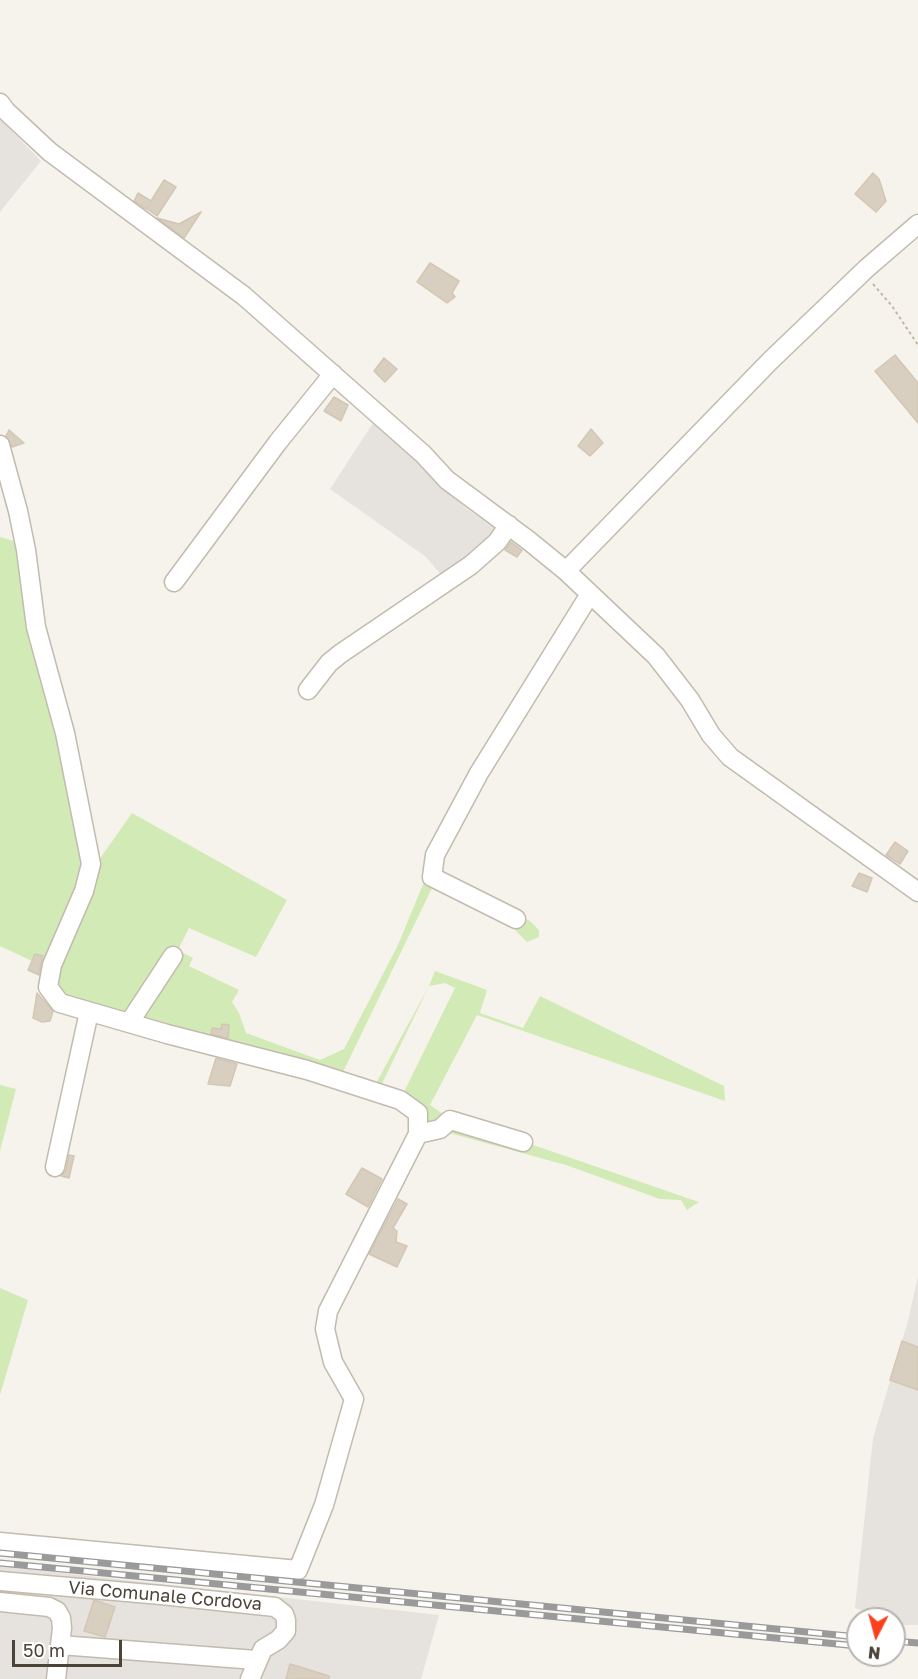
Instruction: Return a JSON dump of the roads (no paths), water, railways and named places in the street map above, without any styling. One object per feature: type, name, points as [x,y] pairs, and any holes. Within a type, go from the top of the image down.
[{"type":"street","points":[[0,102],[6,111],[50,152],[244,296],[423,454],[447,480],[509,525],[566,572],[656,656],[690,700],[711,735],[730,757],[918,892]]},
{"type":"street","points":[[566,572],[770,361],[863,272],[918,224]]},
{"type":"street","points":[[174,582],[278,442],[333,374]]},
{"type":"street","points":[[0,445],[18,511],[26,550],[36,627],[65,733],[91,864],[84,891],[52,965],[48,987],[60,1003],[307,1070],[400,1100],[418,1113],[418,1134],[328,1311],[325,1329],[333,1362],[354,1399],[324,1504],[298,1570],[0,1542]]},
{"type":"street","points":[[308,690],[329,663],[471,565],[497,542],[509,525]]},
{"type":"street","points":[[516,919],[432,877],[435,855],[479,773],[590,594]]},
{"type":"street","points":[[129,1023],[173,956]]},
{"type":"street","points":[[55,1167],[89,1012]]},
{"type":"street","points":[[418,1134],[440,1129],[450,1120],[523,1142]]},
{"type":"street","name":"Via Comunale Cordova","points":[[0,1581],[275,1607],[280,1610],[286,1620],[285,1631],[278,1640],[263,1649],[256,1660],[250,1679]]},
{"type":"street","points":[[0,1602],[49,1607],[57,1611],[62,1618],[56,1679]]},
{"type":"street","points":[[60,1645],[256,1660]]},
{"type":"railway","points":[[0,1553],[846,1636]]},
{"type":"railway","points":[[0,1563],[846,1645]]},
{"type":"railway","points":[[906,1642],[918,1643]]}]
